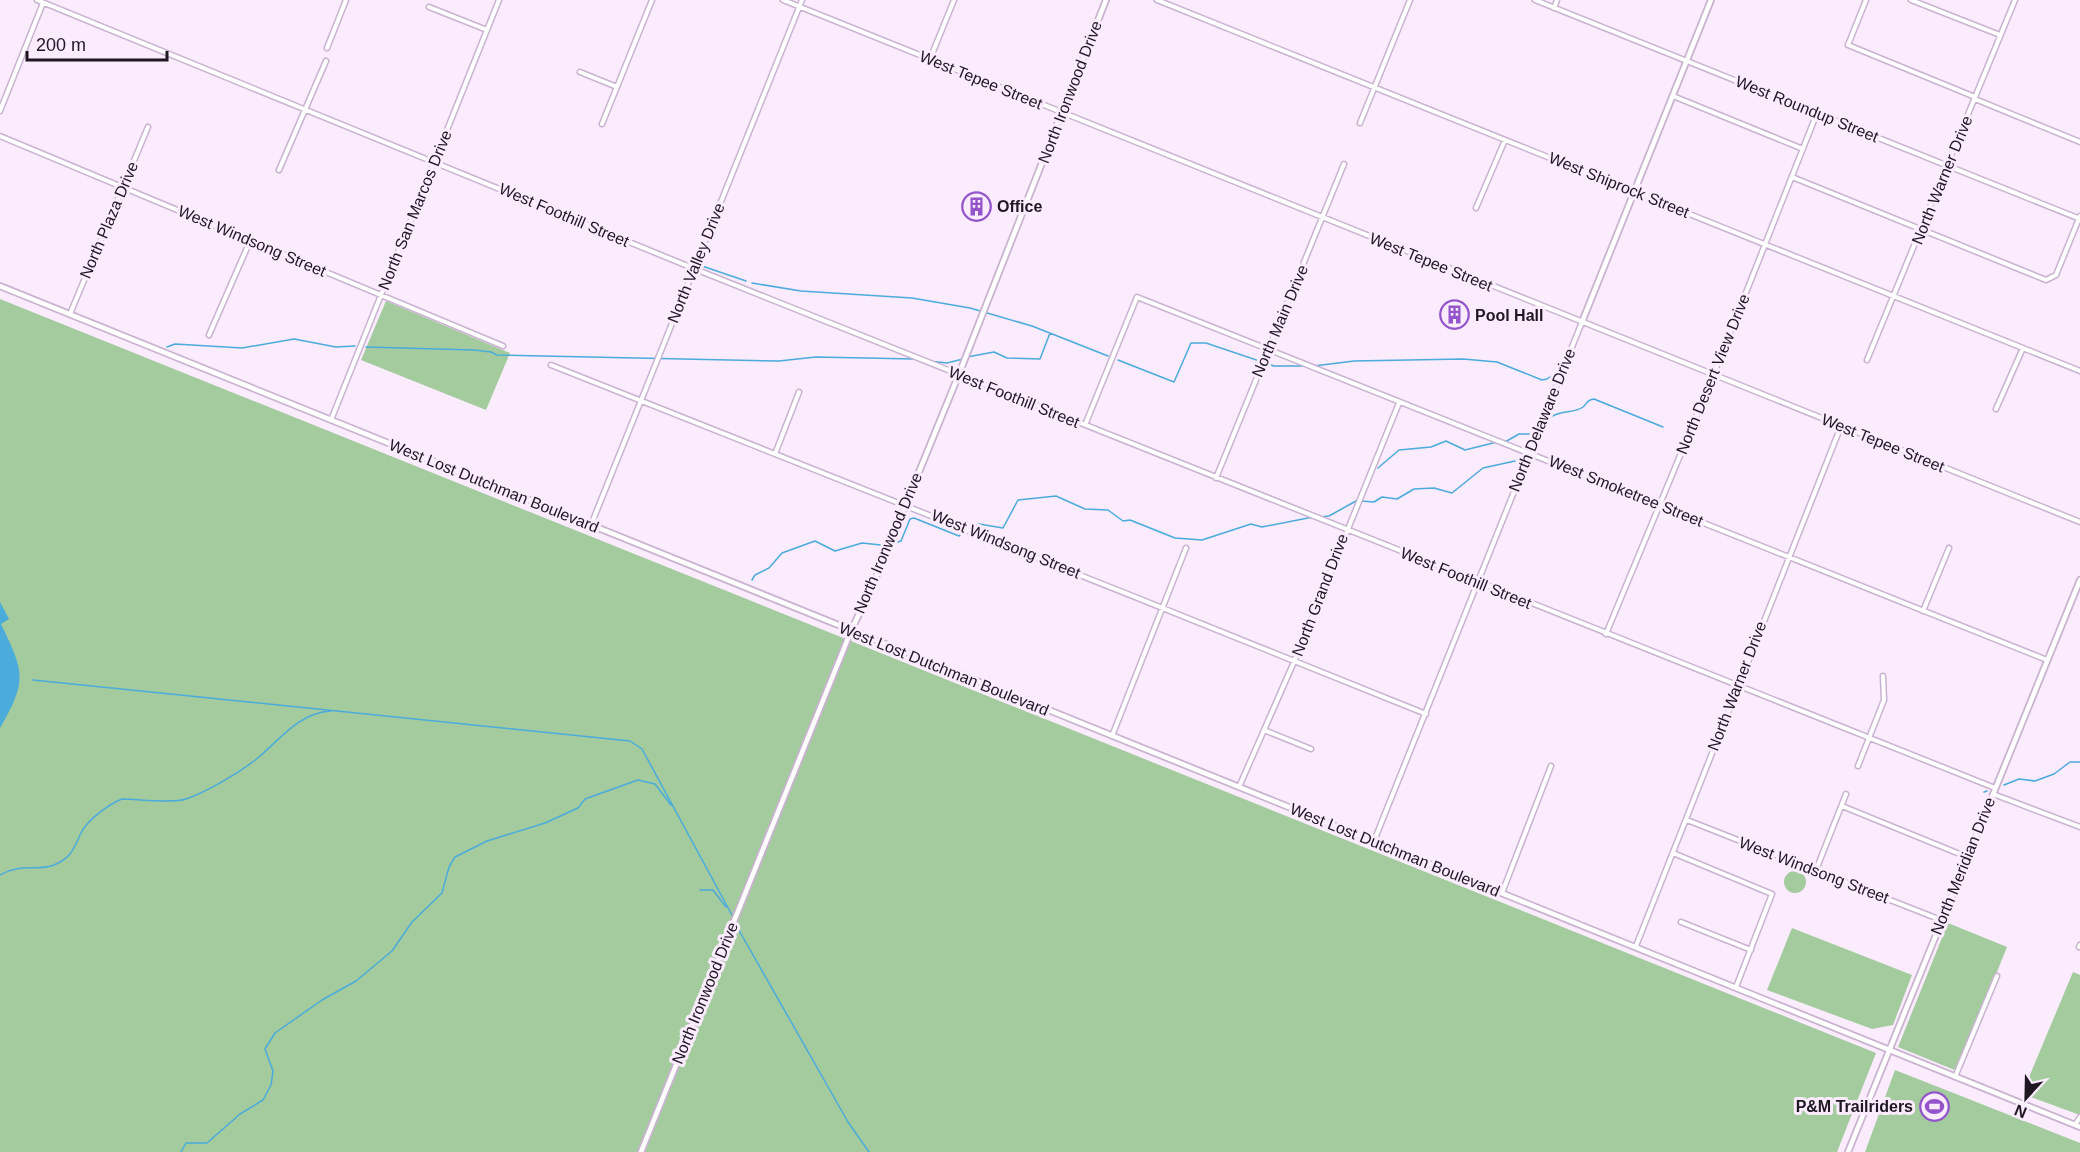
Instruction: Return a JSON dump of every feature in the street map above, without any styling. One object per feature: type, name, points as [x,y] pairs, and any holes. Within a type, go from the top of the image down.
[{"type":"street","name":"West Foothill Street","points":[[36,0],[694,269],[1868,739],[2080,827]]},
{"type":"street","points":[[327,48],[346,0]]},
{"type":"street","name":"North San Marcos Drive","points":[[330,420],[499,0]]},
{"type":"street","points":[[602,124],[652,0]]},
{"type":"street","name":"West Tepee Street","points":[[783,0],[2080,522]]},
{"type":"street","name":"North Valley Drive","points":[[591,526],[802,0]]},
{"type":"street","points":[[930,59],[954,0]]},
{"type":"street","name":"North Ironwood Drive","points":[[641,1152],[851,631],[906,505],[959,374],[1060,112],[1106,0]]},
{"type":"street","name":"West Shiprock Street","points":[[1157,0],[2080,371]]},
{"type":"street","points":[[1360,123],[1410,0]]},
{"type":"street","name":"West Roundup Street","points":[[1534,0],[2080,218]]},
{"type":"street","points":[[1554,8],[1557,0]]},
{"type":"street","name":"North Delaware Drive","points":[[1374,841],[1711,0]]},
{"type":"street","points":[[1866,0],[1848,45],[2080,142]]},
{"type":"street","points":[[1911,0],[2000,36]]},
{"type":"street","name":"North Warner Drive","points":[[1868,360],[2015,0]]},
{"type":"street","points":[[0,111],[43,3]]},
{"type":"street","points":[[429,7],[487,30]]},
{"type":"street","points":[[279,170],[326,61]]},
{"type":"street","points":[[580,72],[616,87]]},
{"type":"street","points":[[1673,96],[1803,149]]},
{"type":"street","name":"North Desert View Drive","points":[[1606,634],[1714,375],[1817,113]]},
{"type":"street","name":"North Plaza Drive","points":[[70,314],[148,127]]},
{"type":"street","name":"West Windsong Street","points":[[0,136],[503,346]]},
{"type":"street","points":[[1476,208],[1505,140]]},
{"type":"street","name":"North Main Drive","points":[[1216,478],[1344,164]]},
{"type":"street","points":[[1792,177],[2049,280],[2056,275],[2080,218]]},
{"type":"street","points":[[209,335],[250,241]]},
{"type":"street","name":"West Lost Dutchman Boulevard","points":[[0,286],[2078,1126]]},
{"type":"street","name":"West Smoketree Street","points":[[1085,426],[1137,297],[2047,660]]},
{"type":"street","points":[[1996,409],[2023,348]]},
{"type":"street","name":"West Windsong Street","points":[[551,364],[615,392],[641,400],[906,505],[1426,714]]},
{"type":"street","points":[[775,454],[799,392]]},
{"type":"street","name":"North Grand Drive","points":[[1239,787],[1294,660],[1398,403]]},
{"type":"street","name":"North Warner Drive","points":[[1636,946],[1736,687],[1841,426]]},
{"type":"street","points":[[1923,610],[1949,548]]},
{"type":"street","points":[[1112,736],[1186,549]]},
{"type":"street","name":"North Meridian Drive","points":[[1848,1152],[2080,580]]},
{"type":"street","points":[[1858,766],[1884,700],[1883,676]]},
{"type":"street","points":[[1264,730],[1311,749]]},
{"type":"street","points":[[1502,892],[1551,766]]},
{"type":"street","points":[[1816,870],[1846,794]]},
{"type":"street","points":[[1842,806],[1967,857]]},
{"type":"street","name":"West Windsong Street","points":[[1686,820],[1941,920]]},
{"type":"street","points":[[1673,853],[1772,894],[1736,987]]},
{"type":"street","points":[[1681,922],[1751,950]]},
{"type":"street","points":[[1955,1077],[1996,976]]},
{"type":"street","points":[[2078,1126],[2080,1117]]},
{"type":"green space","points":[[0,299],[1876,1053],[1837,1152],[0,1152]]},
{"type":"green space","points":[[386,301],[510,353],[486,410],[361,360]]},
{"type":"green space","points":[[1795,871],[1803,874],[1806,882],[1803,890],[1795,893],[1787,890],[1784,882],[1787,874]]},
{"type":"green space","points":[[1948,923],[2007,947],[1957,1071],[1898,1047]]},
{"type":"green space","points":[[1792,928],[1912,975],[1893,1025],[1872,1029],[1767,990]]},
{"type":"green space","points":[[2073,972],[2080,975],[2080,1115],[2022,1094]]},
{"type":"green space","name":"P&M Trailriders","points":[[1895,1070],[2080,1143],[2080,1152],[1865,1152]]},
{"type":"water","points":[[0,602],[9,619],[1,624],[14,654],[20,676],[15,698],[0,728]]},
{"type":"waterway","points":[[702,266],[746,281]]},
{"type":"waterway","points":[[752,283],[801,291],[912,298],[970,308],[1032,326],[1108,356]]},
{"type":"waterway","points":[[967,357],[994,352],[1007,358],[1040,359],[1050,333]]},
{"type":"waterway","points":[[167,347],[175,344],[242,348],[294,339],[336,347],[355,346]]},
{"type":"waterway","points":[[1118,360],[1174,382],[1191,343],[1206,343],[1274,366],[1306,366]]},
{"type":"waterway","points":[[366,347],[474,350],[497,355],[779,361],[816,357],[915,359]]},
{"type":"waterway","points":[[929,361],[947,363],[963,359]]},
{"type":"waterway","points":[[1314,366],[1354,361],[1463,359],[1497,362],[1542,380],[1557,372]]},
{"type":"waterway","points":[[1543,423],[1559,413],[1579,409],[1594,399],[1663,427]]},
{"type":"waterway","points":[[1505,442],[1519,434],[1531,434],[1537,428]]},
{"type":"waterway","points":[[1378,468],[1399,450],[1431,447],[1446,441],[1465,450],[1497,442]]},
{"type":"waterway","points":[[1361,501],[1374,502],[1382,497],[1397,499],[1414,489],[1434,488],[1452,493],[1483,468],[1515,461]]},
{"type":"waterway","points":[[974,526],[979,524],[1003,528],[1018,500],[1056,496],[1085,509],[1108,510],[1123,521],[1130,520],[1175,538],[1202,540],[1251,524],[1262,527],[1313,517]]},
{"type":"waterway","points":[[1320,517],[1329,516],[1356,501]]},
{"type":"waterway","points":[[895,543],[901,541],[910,519],[914,518],[959,536],[961,534]]},
{"type":"waterway","points":[[752,580],[755,575],[769,568],[782,553],[815,541],[835,551],[862,543],[881,545]]},
{"type":"waterway","points":[[33,680],[630,741],[642,749],[732,915]]},
{"type":"waterway","points":[[0,875],[16,869],[47,867],[65,859],[89,822],[117,801],[122,799],[180,800],[204,791],[252,763],[300,721],[309,716],[331,711]]},
{"type":"waterway","points":[[2004,785],[2019,779],[2035,781],[2054,774],[2070,762],[2080,762]]},
{"type":"waterway","points":[[181,1152],[186,1143],[207,1143],[240,1114],[263,1100],[271,1085],[273,1071],[265,1049],[275,1033],[322,1000],[356,981],[392,951],[412,922],[442,893],[449,867],[455,857],[487,841],[545,823],[578,808],[585,799],[638,780],[655,784],[671,805]]},
{"type":"waterway","points":[[700,890],[713,890],[726,907]]},
{"type":"waterway","points":[[736,925],[848,1122],[869,1152]]},
{"type":"place","name":"Office","points":[[976,206]]},
{"type":"place","name":"Pool Hall","points":[[1454,315]]},
{"type":"place","name":"P&M Trailriders","points":[[1934,1106]]}]
